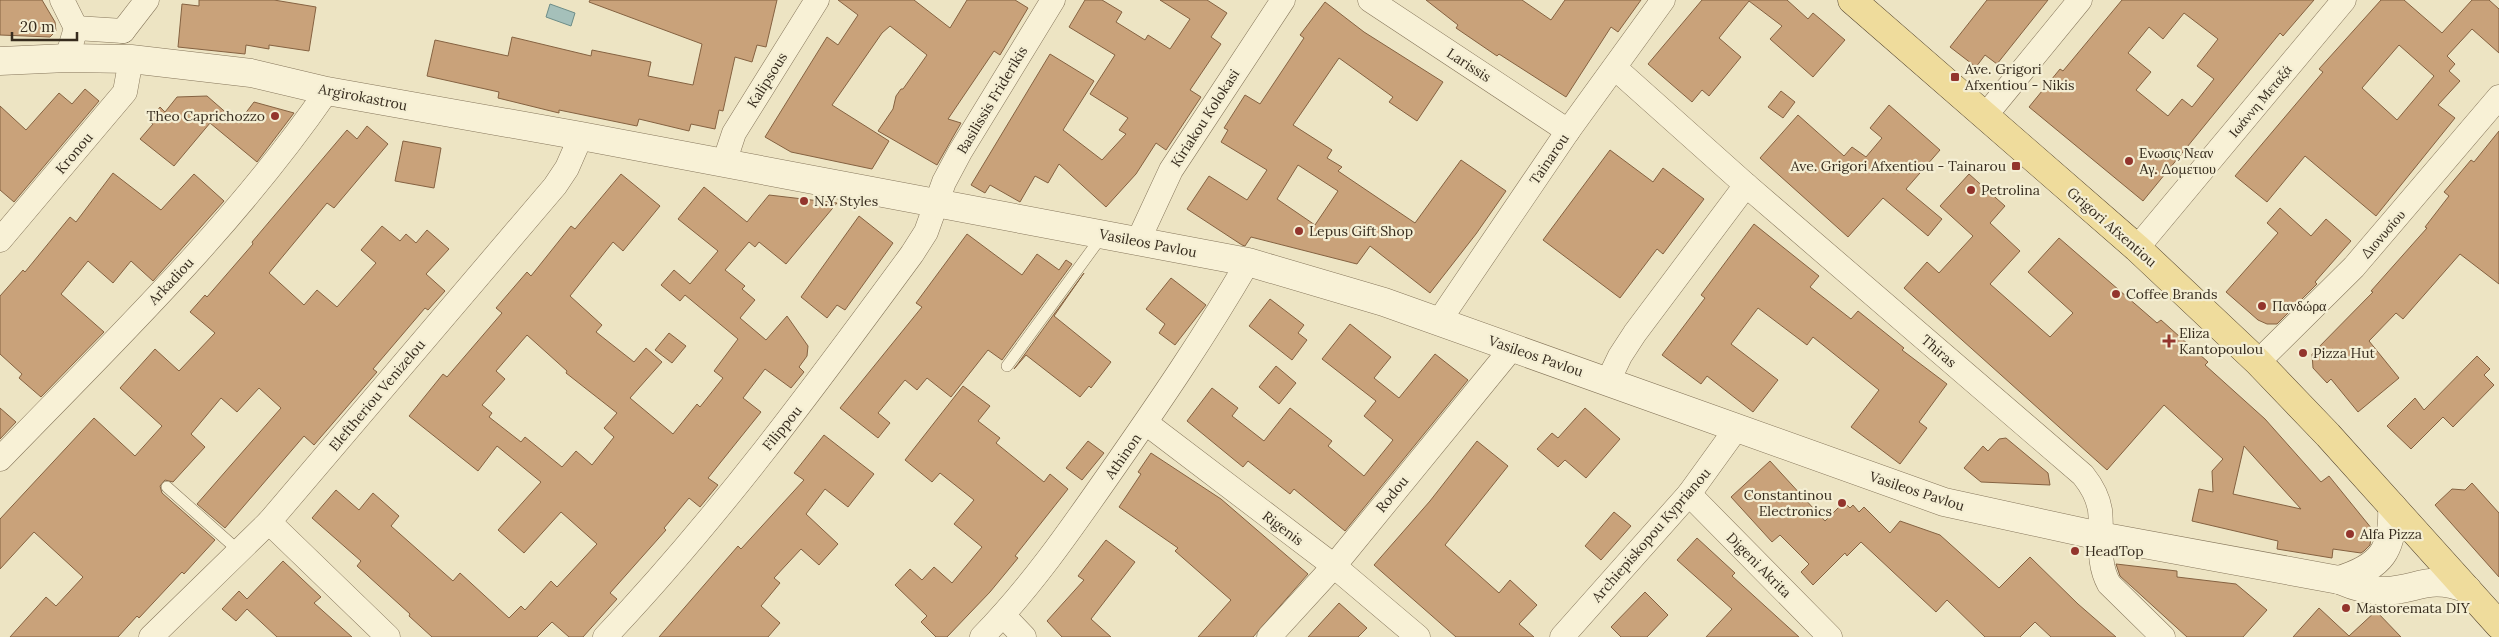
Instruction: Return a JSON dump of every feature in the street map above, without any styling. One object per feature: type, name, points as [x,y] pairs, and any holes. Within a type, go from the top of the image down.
[{"type":"main road","name":"Grigori Afxentiou","points":[[1852,0],[2138,248],[2258,362],[2499,624]]},
{"type":"street","points":[[62,0],[76,28],[67,58]]},
{"type":"street","points":[[123,31],[147,0]]},
{"type":"street","name":"Kalipsous","points":[[724,163],[734,133],[817,0]]},
{"type":"street","name":"Basilissis Friderikis","points":[[936,204],[944,182],[960,152],[1053,0]]},
{"type":"street","name":"Kiriakou Kolokasi","points":[[1138,241],[1171,170],[1283,0]]},
{"type":"street","name":"Larissis","points":[[1370,0],[1568,130]]},
{"type":"street","name":"Tainarou","points":[[1439,321],[1568,130],[1663,0]]},
{"type":"street","points":[[1984,116],[2080,0]]},
{"type":"street","name":"Ιωάννη Μεταξά","points":[[2138,248],[2344,0]]},
{"type":"street","points":[[76,28],[123,31]]},
{"type":"street","points":[[123,31],[133,59]]},
{"type":"street","name":"Argirokastrou","points":[[0,61],[67,58],[133,59],[251,73],[327,91],[724,163]]},
{"type":"street","name":"Kronou","points":[[0,240],[125,92],[133,59]]},
{"type":"street","name":"Thiras","points":[[1615,68],[1746,185],[2083,475],[2096,496],[2100,510],[2101,565],[2109,584],[2163,637]]},
{"type":"street","name":"Arkadiou","points":[[0,458],[179,274],[299,131],[327,91]]},
{"type":"street","name":"Διονυσίου","points":[[2258,362],[2354,268],[2499,97]]},
{"type":"street","name":"Eleftheriou Venizelou","points":[[151,637],[269,522],[555,186],[567,168],[581,136]]},
{"type":"street","name":"Vasileos Pavlou","points":[[724,163],[1248,262],[1384,302],[1944,502],[2100,536],[2339,580],[2360,588],[2385,591],[2423,582],[2441,581],[2467,588]]},
{"type":"street","points":[[1608,381],[1620,356],[1635,333],[1746,185]]},
{"type":"street","name":"Filippou","points":[[605,637],[698,532],[816,385],[912,254],[926,232],[936,204]]},
{"type":"street","name":"Athinon","points":[[982,637],[1040,572],[1146,423],[1222,306],[1248,262]]},
{"type":"street","name":"Rodou","points":[[1269,637],[1334,566],[1512,348]]},
{"type":"street","name":"Rigenis","points":[[1146,423],[1334,566],[1418,637]]},
{"type":"street","name":"Archiepiskopou Kyprianou","points":[[1569,635],[1689,494],[1736,429]]},
{"type":"street","name":"Digeni Akrita","points":[[1689,494],[1830,637]]},
{"type":"street","points":[[2339,580],[2365,570],[2380,557],[2392,535],[2392,506]]},
{"type":"street","points":[[269,522],[388,637]]},
{"type":"street","points":[[1003,615],[1024,637]]},
{"type":"lane","points":[[1007,366],[1103,234]]},
{"type":"lane","points":[[167,487],[239,551]]},
{"type":"water","points":[[550,4],[575,13],[571,26],[546,17]]},
{"type":"building","points":[[0,0],[42,0],[55,22],[56,31],[50,37],[0,35]]},
{"type":"building","points":[[199,0],[274,0],[316,7],[309,51],[269,45],[269,49],[246,45],[245,54],[178,47],[182,4],[199,6]]},
{"type":"building","points":[[590,0],[777,0],[766,47],[757,45],[752,62],[735,57],[723,111],[719,110],[715,129],[691,124],[689,131],[639,119],[637,126],[559,110],[559,113],[498,98],[499,92],[427,76],[435,40],[508,56],[512,37],[591,56],[592,50],[651,62],[648,76],[693,85],[702,44],[589,2]]},
{"type":"building","points":[[838,0],[914,0],[950,28],[967,0],[1015,0],[1028,8],[1000,55],[994,51],[948,119],[961,123],[937,165],[878,131],[893,109],[896,96],[927,55],[890,26],[882,33],[832,105],[889,141],[872,169],[791,152],[765,137],[827,37],[838,45],[858,15]]},
{"type":"building","points":[[1085,0],[1102,0],[1122,12],[1116,22],[1145,40],[1148,35],[1170,49],[1190,19],[1160,0],[1207,0],[1227,13],[1211,37],[1221,44],[1190,90],[1201,97],[1166,150],[1156,143],[1136,174],[1106,207],[1059,164],[1048,183],[1035,176],[1020,202],[990,185],[985,193],[971,185],[1050,54],[1094,81],[1063,130],[1102,160],[1126,134],[1119,130],[1128,118],[1090,94],[1115,55],[1069,27]]},
{"type":"building","points":[[1426,0],[1522,0],[1551,20],[1565,0],[1641,0],[1618,32],[1611,27],[1566,97],[1499,54],[1497,56],[1456,28],[1458,25]]},
{"type":"building","points":[[1702,0],[1787,0],[1808,19],[1813,13],[1845,40],[1813,77],[1770,39],[1782,26],[1749,1],[1719,38],[1741,57],[1709,96],[1702,90],[1692,102],[1648,64]]},
{"type":"building","points":[[1987,0],[2048,0],[1997,64],[1985,55],[1976,67],[1950,47]]},
{"type":"building","points":[[2122,0],[2314,0],[2283,36],[2280,33],[2143,201],[2029,107],[2060,69],[2063,71]],"holes":[[[2184,13],[2218,39],[2197,66],[2214,79],[2192,107],[2182,99],[2168,116],[2136,90],[2151,72],[2128,53],[2149,27],[2163,39]]]},
{"type":"building","points":[[2381,0],[2404,0],[2442,33],[2472,0],[2489,0],[2499,9],[2499,53],[2472,29],[2447,56],[2455,64],[2449,71],[2460,81],[2438,105],[2455,118],[2376,216],[2305,156],[2267,202],[2235,176],[2323,72],[2319,69]],"holes":[[[2399,45],[2434,76],[2397,120],[2362,88]]]},
{"type":"building","points":[[1325,2],[1364,32],[1443,82],[1417,121],[1389,102],[1393,97],[1339,58],[1293,125],[1332,150],[1327,158],[1342,167],[1338,171],[1415,223],[1461,160],[1506,191],[1476,234],[1430,293],[1370,246],[1357,264],[1251,237],[1245,246],[1187,209],[1209,176],[1247,200],[1267,170],[1221,142],[1228,130],[1224,128],[1245,95],[1260,104],[1304,38],[1300,35]],"holes":[[[1298,165],[1338,191],[1315,225],[1277,199]]]},
{"type":"building","points":[[85,89],[99,101],[14,202],[0,190],[0,106],[26,130],[59,93],[72,104]]},
{"type":"building","points":[[1781,91],[1795,102],[1783,118],[1768,107]]},
{"type":"building","points":[[207,96],[238,123],[254,102],[294,113],[257,162],[210,123],[174,166],[140,139],[153,124],[149,121],[160,107],[165,112],[177,97]]},
{"type":"building","points":[[1889,105],[1940,150],[1906,189],[1942,219],[1928,236],[1883,198],[1848,237],[1760,158],[1798,115],[1844,156],[1852,147],[1866,157],[1882,138],[1870,128]]},
{"type":"building","points":[[367,126],[388,144],[334,208],[327,203],[269,273],[304,305],[317,290],[337,307],[376,263],[361,250],[382,226],[400,241],[406,234],[416,243],[427,230],[449,249],[426,274],[445,291],[428,310],[425,308],[373,369],[377,372],[314,445],[304,436],[225,528],[197,504],[281,408],[259,388],[237,412],[221,398],[191,434],[205,447],[173,482],[165,480],[160,486],[162,493],[215,540],[184,574],[182,572],[139,618],[137,616],[118,637],[10,637],[46,597],[56,606],[83,577],[34,532],[0,569],[0,519],[94,418],[135,456],[162,426],[120,388],[155,349],[179,371],[215,333],[190,312],[205,295],[207,297],[253,244],[252,242],[347,130],[357,139]]},
{"type":"building","points":[[2499,131],[2499,284],[2460,254],[2403,319],[2396,313],[2369,341],[2399,378],[2358,412],[2331,379],[2327,383],[2313,368],[2312,354],[2373,292],[2371,291],[2427,228],[2425,227],[2449,196],[2444,192],[2471,160],[2474,162]]},
{"type":"building","points":[[403,141],[441,148],[434,188],[395,181]]},
{"type":"building","points":[[1610,150],[1653,182],[1663,168],[1704,199],[1663,254],[1657,249],[1620,298],[1543,240]]},
{"type":"building","points":[[113,173],[161,210],[194,174],[224,201],[153,281],[131,261],[113,283],[88,261],[61,294],[104,332],[41,397],[19,378],[22,374],[0,354],[0,296],[23,270],[25,272],[70,217],[76,222]]},
{"type":"building","points":[[621,174],[660,206],[623,251],[613,242],[570,296],[602,325],[596,332],[634,362],[646,348],[662,362],[630,398],[673,434],[697,404],[700,407],[723,378],[714,371],[738,339],[685,295],[680,301],[661,285],[674,270],[690,284],[718,251],[678,219],[704,187],[747,222],[769,195],[837,203],[786,264],[759,242],[755,247],[749,242],[725,270],[745,286],[742,289],[755,300],[740,318],[766,340],[787,316],[808,346],[807,356],[799,367],[804,372],[791,388],[765,369],[743,398],[761,412],[708,478],[718,485],[700,507],[689,498],[664,528],[666,530],[610,593],[617,599],[583,637],[569,637],[552,622],[537,637],[432,637],[409,616],[410,614],[357,566],[361,561],[312,518],[336,490],[359,510],[373,493],[399,516],[391,526],[453,581],[460,573],[509,618],[521,606],[525,610],[551,581],[557,587],[597,544],[561,512],[524,553],[498,530],[541,482],[497,446],[478,471],[409,416],[443,374],[447,377],[502,313],[496,308],[527,272],[531,276],[571,226],[575,229]],"holes":[[[527,335],[567,371],[566,373],[617,413],[604,428],[614,437],[592,465],[576,451],[562,467],[525,437],[521,442],[489,417],[492,413],[482,405],[505,379],[496,371]]]},
{"type":"building","points":[[1969,174],[2005,206],[1990,223],[2020,251],[1990,284],[2050,337],[2073,313],[2028,272],[2059,238],[2157,323],[2161,320],[2208,362],[2205,365],[2265,419],[2321,482],[2329,476],[2372,529],[2370,545],[2361,553],[2333,549],[2332,558],[2277,549],[2278,541],[2192,521],[2199,489],[2213,492],[2212,471],[2223,459],[2164,405],[2107,470],[1904,288],[1927,262],[1939,273],[1973,236],[1940,206]],"holes":[[[2244,446],[2301,509],[2233,494]]]},
{"type":"building","points":[[2280,208],[2311,236],[2326,219],[2351,241],[2315,282],[2317,284],[2277,324],[2267,324],[2258,320],[2226,292],[2278,233],[2267,223]]},
{"type":"building","points":[[859,216],[893,243],[845,310],[837,305],[827,318],[801,297]]},
{"type":"building","points":[[1754,224],[1819,276],[1810,287],[1851,319],[1858,311],[1904,348],[1902,350],[1947,384],[1919,422],[1927,428],[1900,464],[1851,427],[1879,390],[1813,337],[1807,345],[1758,308],[1731,344],[1778,380],[1753,412],[1707,376],[1701,384],[1662,355],[1705,298],[1701,295]]},
{"type":"building","points":[[967,234],[1022,275],[1037,254],[1059,270],[1066,260],[1072,264],[1002,360],[988,350],[951,397],[927,378],[917,390],[905,380],[878,413],[890,423],[878,438],[840,408],[922,307],[916,303]]},
{"type":"building","points":[[1084,273],[1054,316],[1111,362],[1091,388],[1089,386],[1080,397],[1026,355],[1014,369]]},
{"type":"building","points":[[1171,278],[1206,305],[1175,345],[1159,333],[1165,324],[1146,309]]},
{"type":"building","points":[[1270,299],[1304,325],[1298,333],[1307,340],[1292,360],[1249,326]]},
{"type":"building","points":[[1350,324],[1391,357],[1374,378],[1399,398],[1435,354],[1468,380],[1345,531],[1294,489],[1290,494],[1248,461],[1243,467],[1187,421],[1212,388],[1238,408],[1232,416],[1264,441],[1290,408],[1332,441],[1328,446],[1364,476],[1393,440],[1364,416],[1376,401],[1322,359]]},
{"type":"building","points":[[669,333],[686,346],[672,363],[655,350]]},
{"type":"building","points":[[2477,356],[2490,369],[2484,375],[2494,385],[2453,427],[2443,417],[2411,449],[2387,426],[2415,398],[2424,410]]},
{"type":"building","points":[[1276,366],[1296,383],[1279,404],[1259,387]]},
{"type":"building","points":[[963,386],[990,406],[978,421],[1000,438],[996,443],[1044,482],[1050,474],[1068,489],[1015,556],[1018,558],[990,592],[947,637],[936,637],[921,622],[927,616],[895,585],[910,569],[922,580],[934,567],[952,583],[982,547],[954,524],[974,500],[940,473],[932,482],[905,460]]},
{"type":"building","points":[[0,408],[16,422],[0,439]]},
{"type":"building","points":[[1585,408],[1620,439],[1586,478],[1565,460],[1558,467],[1537,449],[1552,433],[1558,438]]},
{"type":"building","points":[[824,435],[874,474],[848,507],[825,489],[806,514],[838,544],[819,565],[801,549],[774,578],[780,583],[761,606],[780,623],[768,637],[659,637],[738,546],[741,549],[804,480],[794,473]]},
{"type":"building","points":[[2006,438],[2048,473],[2050,485],[1981,482],[1964,468],[1983,446],[1988,451],[1999,439]]},
{"type":"building","points":[[1088,441],[1104,453],[1082,480],[1066,468]]},
{"type":"building","points":[[1477,441],[1508,466],[1445,545],[1499,593],[1510,580],[1537,605],[1519,624],[1534,637],[1456,637],[1374,565],[1430,501]]},
{"type":"building","points":[[1151,453],[1221,499],[1308,574],[1253,637],[1198,637],[1231,600],[1175,551],[1178,548],[1119,507],[1141,474],[1138,472]]},
{"type":"building","points":[[1770,461],[1825,521],[1844,502],[1850,508],[1853,505],[1859,512],[1864,507],[1890,533],[1900,521],[1940,535],[1999,588],[2030,557],[2078,604],[2116,637],[2051,637],[2035,622],[2020,637],[1985,637],[1947,600],[1936,612],[1861,542],[1847,556],[1845,553],[1813,585],[1801,572],[1809,564],[1780,535],[1772,542],[1731,497]]},
{"type":"building","points":[[2472,483],[2499,513],[2499,577],[2435,505],[2452,489],[2465,490]]},
{"type":"building","points":[[1614,512],[1631,526],[1601,560],[1585,546]]},
{"type":"building","points":[[1697,538],[1735,573],[1732,576],[1799,637],[1706,637],[1732,609],[1677,560]]},
{"type":"building","points":[[1106,540],[1135,562],[1091,619],[1111,637],[1062,637],[1047,621],[1084,580],[1078,576]]},
{"type":"building","points":[[283,561],[321,597],[314,603],[352,637],[277,637],[247,609],[236,621],[222,609],[239,591],[247,599]]},
{"type":"building","points":[[2116,564],[2177,571],[2177,577],[2236,584],[2267,610],[2243,637],[2187,637],[2120,576]]},
{"type":"building","points":[[1645,592],[1668,615],[1647,637],[1621,637],[1611,627]]},
{"type":"building","points":[[1339,603],[1367,628],[1358,637],[1308,637]]},
{"type":"building","points":[[2319,608],[2349,636],[2376,611],[2401,637],[2293,637]]},
{"type":"place","name":"Ave. Grigori Afxentiou - Nikis","points":[[1955,77]]},
{"type":"place","name":"Theo Caprichozzo","points":[[275,116]]},
{"type":"place","name":"Ενωσις Νεαν Αγ. Δομετιου","points":[[2129,161]]},
{"type":"place","name":"Ave. Grigori Afxentiou - Tainarou","points":[[2016,166]]},
{"type":"place","name":"Petrolina","points":[[1971,190]]},
{"type":"place","name":"N.Y Styles","points":[[804,201]]},
{"type":"place","name":"Lepus Gift Shop","points":[[1299,231]]},
{"type":"place","name":"Coffee Brands","points":[[2116,294]]},
{"type":"place","name":"Πανδώρα","points":[[2262,306]]},
{"type":"place","name":"Eliza Kantopoulou","points":[[2169,341]]},
{"type":"place","name":"Pizza Hut","points":[[2303,353]]},
{"type":"place","name":"Constantinou Electronics","points":[[1842,503]]},
{"type":"place","name":"Alfa Pizza","points":[[2350,534]]},
{"type":"place","name":"HeadTop","points":[[2075,551]]},
{"type":"place","name":"Mastoremata DIY","points":[[2346,608]]}]
